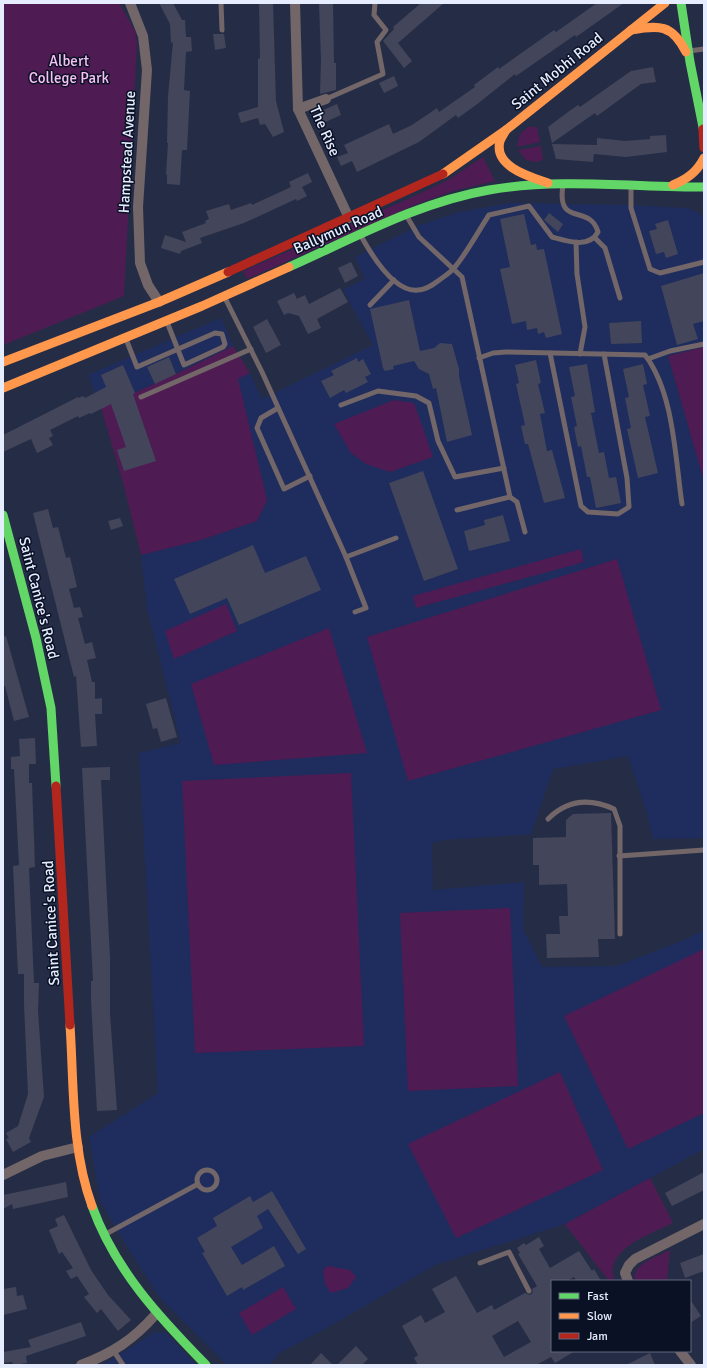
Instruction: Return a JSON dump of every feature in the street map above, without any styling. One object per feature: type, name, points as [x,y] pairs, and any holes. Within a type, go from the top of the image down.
[{"type":"main road","name":"Saint Mobhi Road","points":[[467,160],[665,3]]},
{"type":"main road","points":[[681,3],[690,62],[703,128],[704,148]]},
{"type":"main road","points":[[631,30],[652,27],[666,28],[682,43],[690,62]]},
{"type":"main road","points":[[506,130],[499,145],[505,162],[514,171],[559,185]]},
{"type":"main road","points":[[667,187],[690,177],[701,166],[704,158]]},
{"type":"main road","name":"Ballymun Road","points":[[3,388],[125,338],[163,311],[349,218],[449,171],[467,160]]},
{"type":"main road","name":"Ballymun Road","points":[[3,362],[163,311],[224,296],[406,215],[439,202],[471,194],[503,188],[559,185],[704,187]]},
{"type":"main road","name":"Saint Canice's Road","points":[[3,515],[36,638],[52,708],[78,1147],[88,1197],[103,1235],[120,1269],[156,1314],[206,1365]]},
{"type":"street","name":"Hampstead Avenue","points":[[130,3],[143,36],[147,70],[138,207],[140,257],[145,279],[163,311]]},
{"type":"street","name":"The Rise","points":[[294,3],[298,109],[349,218]]},
{"type":"street","points":[[298,109],[326,99]]},
{"type":"street","points":[[3,1175],[42,1156],[78,1147]]},
{"type":"street","points":[[628,1280],[625,1273],[629,1265],[635,1259],[704,1224]]},
{"type":"street","points":[[80,1365],[104,1356],[138,1334],[156,1314]]},
{"type":"street","points":[[681,1352],[691,1365]]},
{"type":"lane","points":[[221,3],[222,30]]},
{"type":"lane","points":[[326,99],[383,74],[377,42],[386,30],[374,15],[375,3]]},
{"type":"lane","points":[[689,51],[704,49]]},
{"type":"lane","points":[[360,235],[372,257],[394,280],[411,290],[422,290],[435,284],[454,268],[489,215],[529,206],[552,237],[576,242],[586,242],[595,238],[598,232],[596,224],[591,219],[573,214],[563,206],[559,185]]},
{"type":"lane","points":[[631,186],[631,208],[650,269],[660,273],[704,262]]},
{"type":"lane","points":[[406,215],[419,237],[454,268],[462,278],[510,497],[517,502],[525,532]]},
{"type":"lane","points":[[595,238],[605,248],[620,298]]},
{"type":"lane","points":[[576,242],[577,274],[585,326],[580,354]]},
{"type":"lane","points":[[370,305],[394,280]]},
{"type":"lane","points":[[224,296],[251,349],[346,556],[366,608],[355,612]]},
{"type":"lane","points":[[125,338],[137,368],[177,350],[215,333],[222,334],[225,342],[223,347],[184,365],[177,350],[163,311]]},
{"type":"lane","points":[[648,359],[670,351],[704,344]]},
{"type":"lane","points":[[141,397],[251,349]]},
{"type":"lane","points":[[479,358],[492,353],[645,355],[667,399],[682,504]]},
{"type":"lane","points":[[550,353],[581,506],[588,512],[618,514],[629,507],[627,478],[604,354]]},
{"type":"lane","points":[[341,405],[378,391],[416,396],[429,403],[438,441],[455,478],[504,468]]},
{"type":"lane","points":[[278,408],[262,418],[257,428],[284,489],[310,476]]},
{"type":"lane","points":[[457,510],[510,497]]},
{"type":"lane","points":[[346,556],[396,538]]},
{"type":"lane","points":[[548,819],[560,809],[571,804],[586,801],[601,803],[614,809],[620,826],[620,934]]},
{"type":"lane","points":[[619,856],[704,850]]},
{"type":"lane","points":[[202,1170],[208,1170],[216,1175],[216,1182],[213,1188],[203,1189],[198,1184],[198,1175],[202,1170]]},
{"type":"lane","points":[[103,1235],[198,1184]]},
{"type":"lane","points":[[480,1263],[509,1252],[529,1291]]},
{"type":"lane","points":[[113,1350],[123,1365]]},
{"type":"shaded area","points":[[510,203],[628,205],[687,208],[698,212],[704,218],[704,347],[668,356],[704,481],[704,838],[653,839],[647,813],[628,756],[553,769],[531,834],[442,840],[432,843],[433,890],[524,882],[523,929],[542,967],[617,966],[684,940],[704,930],[704,1149],[565,1224],[435,1265],[341,1320],[280,1353],[269,1365],[227,1365],[159,1297],[124,1242],[100,1200],[89,1137],[158,1093],[139,753],[181,743],[147,608],[141,555],[201,540],[257,521],[267,500],[237,379],[250,373],[262,399],[373,345],[343,290],[365,279],[355,257],[420,225],[459,212]]},
{"type":"shaded area","points":[[221,318],[233,346],[101,408],[88,375]]},
{"type":"shaded area","points":[[155,1332],[166,1333],[196,1365],[100,1365],[109,1361]]},
{"type":"green space","name":"Albert College Park","points":[[3,3],[119,3],[135,31],[137,43],[124,296],[3,345]]},
{"type":"green space","points":[[528,127],[537,127],[540,142],[517,147],[520,134]]},
{"type":"green space","points":[[541,146],[543,160],[536,162],[526,160],[518,150]]},
{"type":"green space","points":[[483,157],[495,181],[453,191],[412,206],[247,279],[243,271],[448,180]]},
{"type":"green space","points":[[233,346],[250,373],[238,379],[267,500],[257,521],[201,540],[141,555],[122,479],[101,408]]},
{"type":"green space","points":[[704,347],[704,481],[668,356]]},
{"type":"green space","points":[[394,400],[414,403],[433,457],[390,472],[366,464],[351,453],[334,424]]},
{"type":"green space","points":[[581,549],[584,562],[416,608],[413,596]]},
{"type":"green space","points":[[617,559],[661,710],[408,781],[367,637]]},
{"type":"green space","points":[[226,604],[237,631],[174,659],[165,631]]},
{"type":"green space","points":[[329,628],[367,753],[214,765],[191,684]]},
{"type":"green space","points":[[351,773],[364,1046],[195,1053],[182,781]]},
{"type":"green space","points":[[510,908],[518,1086],[408,1091],[400,913]]},
{"type":"green space","points":[[704,949],[704,1113],[628,1149],[564,1016]]},
{"type":"green space","points":[[560,1072],[603,1170],[456,1238],[408,1144]]},
{"type":"green space","points":[[650,1178],[673,1223],[643,1237],[623,1251],[616,1259],[613,1268],[614,1279],[612,1280],[608,1280],[565,1224]]},
{"type":"green space","points":[[670,1250],[667,1280],[635,1280],[637,1270],[652,1258]]},
{"type":"green space","points":[[327,1266],[350,1270],[356,1277],[348,1288],[331,1293],[325,1284],[323,1271]]},
{"type":"green space","points":[[283,1287],[296,1309],[252,1335],[239,1313]]},
{"type":"building","points":[[159,3],[173,3],[182,20],[185,20],[186,37],[191,37],[192,51],[186,52],[184,90],[190,91],[187,150],[182,150],[180,185],[167,184],[168,96],[173,42],[171,43],[170,24]]},
{"type":"building","points":[[259,3],[273,3],[276,101],[284,132],[273,137],[265,124],[260,125],[258,118],[241,123],[238,113],[258,107],[258,59],[260,58]]},
{"type":"building","points":[[319,3],[333,3],[334,63],[336,63],[336,90],[320,94],[321,60]]},
{"type":"building","points":[[421,3],[444,3],[398,43],[412,61],[404,68],[383,41],[394,29],[393,27]]},
{"type":"building","points":[[597,3],[624,3],[576,37],[575,35],[516,76],[515,74],[458,118],[456,115],[419,142],[357,172],[352,161],[341,166],[337,157],[348,153],[344,145],[389,124],[393,134],[412,125],[437,108],[439,112],[475,87],[474,85],[498,67],[499,69],[554,30],[556,32]]},
{"type":"building","points":[[213,34],[224,34],[226,48],[215,50]]},
{"type":"building","points":[[653,67],[656,82],[641,84],[597,116],[595,113],[552,143],[548,127],[578,105],[580,107],[631,71]]},
{"type":"building","points":[[394,76],[398,86],[384,93],[379,83]]},
{"type":"building","points":[[337,104],[341,115],[319,125],[314,114]]},
{"type":"building","points":[[666,135],[667,152],[626,157],[594,154],[593,162],[556,159],[552,144],[597,145],[597,138],[625,141],[650,139],[650,136]]},
{"type":"building","points":[[308,173],[312,182],[302,187],[307,196],[297,201],[296,199],[244,223],[200,238],[202,243],[181,251],[180,254],[161,248],[165,235],[186,242],[182,232],[206,223],[205,221],[209,219],[206,211],[229,204],[231,210],[251,203],[252,205],[291,187],[289,182]]},
{"type":"building","points":[[549,213],[563,224],[558,232],[544,220]]},
{"type":"building","points":[[524,214],[531,245],[536,244],[537,250],[544,249],[562,334],[546,338],[544,332],[538,334],[537,328],[527,330],[526,321],[512,324],[500,269],[510,267],[500,219]]},
{"type":"building","points":[[668,220],[678,254],[666,258],[664,252],[656,254],[649,231],[657,229],[655,224]]},
{"type":"building","points":[[351,262],[358,276],[345,283],[338,268]]},
{"type":"building","points":[[704,273],[704,321],[693,324],[698,339],[677,345],[661,286]]},
{"type":"building","points":[[340,288],[348,302],[317,319],[321,328],[308,334],[299,316],[288,313],[284,315],[277,301],[294,293],[297,299],[305,295],[309,304]]},
{"type":"building","points":[[409,300],[420,351],[434,348],[440,343],[452,344],[459,369],[459,376],[472,435],[447,442],[436,388],[433,389],[429,374],[419,369],[414,361],[393,366],[394,369],[385,371],[383,368],[370,309]]},
{"type":"building","points":[[267,319],[281,345],[266,353],[253,327]]},
{"type":"building","points":[[641,321],[642,343],[611,344],[609,323]]},
{"type":"building","points":[[169,357],[176,374],[155,384],[147,367]]},
{"type":"building","points":[[357,358],[358,362],[363,359],[371,374],[365,377],[368,382],[346,393],[344,390],[330,398],[321,381],[334,375],[331,371]]},
{"type":"building","points":[[536,360],[541,383],[538,384],[545,413],[540,414],[547,451],[552,450],[565,498],[544,503],[528,444],[525,444],[521,426],[525,425],[516,384],[519,383],[515,365]]},
{"type":"building","points":[[587,364],[595,412],[591,413],[599,453],[604,452],[609,478],[616,477],[621,503],[596,508],[590,477],[587,477],[581,446],[578,447],[574,427],[577,426],[571,397],[575,396],[569,367]]},
{"type":"building","points":[[643,364],[647,384],[643,385],[650,416],[645,417],[658,473],[638,478],[627,429],[631,428],[625,398],[629,397],[623,369]]},
{"type":"building","points":[[123,365],[135,393],[133,394],[156,461],[124,471],[117,450],[126,447],[111,404],[91,414],[90,413],[79,418],[78,416],[50,430],[53,436],[49,438],[53,445],[37,453],[31,439],[3,452],[3,435],[78,397],[83,396],[85,398],[106,387],[101,375]]},
{"type":"building","points":[[423,471],[458,569],[424,581],[389,483]]},
{"type":"building","points":[[48,509],[53,528],[58,527],[66,558],[70,557],[77,587],[69,589],[74,608],[80,607],[83,617],[78,618],[85,644],[92,642],[96,658],[87,660],[92,682],[95,682],[95,699],[102,698],[102,714],[95,714],[97,746],[81,747],[76,676],[74,677],[33,513]]},
{"type":"building","points":[[503,515],[510,541],[469,551],[464,531],[485,525],[484,520]]},
{"type":"building","points":[[120,518],[123,526],[111,530],[108,521]]},
{"type":"building","points":[[253,545],[265,573],[306,556],[321,590],[239,625],[227,598],[190,614],[174,579]]},
{"type":"building","points":[[6,636],[29,717],[14,721],[5,686],[3,686],[3,637]]},
{"type":"building","points":[[166,698],[177,737],[161,742],[157,728],[153,729],[146,704]]},
{"type":"building","points":[[35,738],[36,764],[29,764],[29,783],[32,783],[35,867],[29,868],[34,983],[39,983],[38,1011],[44,1097],[29,1138],[31,1142],[13,1152],[6,1139],[9,1138],[6,1133],[18,1126],[28,1094],[24,974],[18,974],[13,866],[19,865],[14,769],[11,769],[11,757],[20,756],[19,739]]},
{"type":"building","points":[[110,767],[110,780],[101,780],[110,958],[110,1014],[117,1110],[97,1111],[91,1000],[91,981],[93,981],[82,768]]},
{"type":"building","points":[[611,813],[615,939],[598,939],[599,957],[547,958],[546,934],[560,934],[559,916],[568,916],[567,884],[539,885],[539,865],[533,865],[533,838],[566,837],[566,820],[573,814]]},
{"type":"building","points":[[704,1172],[704,1190],[672,1206],[665,1193]]},
{"type":"building","points":[[66,1182],[68,1197],[13,1209],[12,1204],[3,1209],[3,1195]]},
{"type":"building","points":[[272,1191],[306,1249],[298,1254],[268,1209],[257,1216],[263,1228],[231,1247],[242,1265],[274,1246],[285,1266],[243,1290],[242,1287],[227,1296],[202,1253],[205,1252],[197,1238],[217,1226],[213,1218],[250,1196],[253,1202]]},
{"type":"building","points":[[64,1215],[91,1270],[108,1295],[131,1320],[118,1331],[101,1309],[97,1313],[84,1297],[89,1294],[77,1276],[71,1279],[66,1271],[73,1268],[62,1252],[59,1254],[49,1230],[58,1226],[55,1219]]},
{"type":"building","points":[[539,1237],[544,1246],[539,1249],[550,1268],[579,1251],[592,1271],[594,1269],[600,1280],[576,1280],[574,1277],[569,1280],[551,1280],[551,1352],[573,1352],[555,1363],[551,1357],[536,1365],[418,1365],[414,1358],[418,1355],[402,1326],[421,1315],[425,1323],[445,1312],[432,1289],[456,1276],[477,1313],[492,1305],[494,1310],[525,1293],[530,1295],[533,1292],[532,1289],[537,1286],[518,1254],[520,1253],[517,1248],[524,1243],[526,1245]],"holes":[[[518,1321],[531,1342],[504,1357],[492,1336]]]},
{"type":"building","points":[[704,1254],[704,1271],[685,1278],[680,1263]]},
{"type":"building","points":[[16,1287],[17,1296],[23,1295],[27,1309],[3,1315],[3,1289]]},
{"type":"building","points":[[691,1301],[701,1316],[691,1322]]},
{"type":"building","points":[[81,1322],[86,1336],[26,1356],[27,1363],[13,1365],[12,1362],[3,1363],[3,1352],[31,1347],[28,1340]]},
{"type":"building","points":[[356,1346],[368,1359],[362,1365],[337,1365]]},
{"type":"building","points":[[321,1353],[333,1365],[310,1365]]},
{"type":"building","points":[[650,1353],[655,1365],[626,1365]]},
{"type":"traffic: fast","points":[[681,3],[690,62],[704,132]]},
{"type":"traffic: fast","points":[[289,267],[362,233],[412,212],[437,203],[489,190],[543,184],[704,187]]},
{"type":"traffic: fast","points":[[3,515],[36,638],[51,708],[56,786]]},
{"type":"traffic: fast","points":[[92,1206],[113,1251],[140,1292],[206,1365]]},
{"type":"traffic: slow","points":[[443,174],[506,130],[665,3]]},
{"type":"traffic: slow","points":[[631,30],[657,27],[670,31],[681,43],[686,52]]},
{"type":"traffic: slow","points":[[506,130],[500,141],[499,150],[502,158],[515,170],[532,178],[548,183]]},
{"type":"traffic: slow","points":[[673,185],[691,174],[704,158]]},
{"type":"traffic: slow","points":[[3,388],[202,306],[289,267]]},
{"type":"traffic: slow","points":[[3,362],[159,302],[228,272]]},
{"type":"traffic: slow","points":[[70,1025],[77,1139],[80,1162],[92,1206]]},
{"type":"traffic: jam","points":[[703,129],[704,148]]},
{"type":"traffic: jam","points":[[228,272],[443,174]]},
{"type":"traffic: jam","points":[[56,786],[70,1025]]}]
